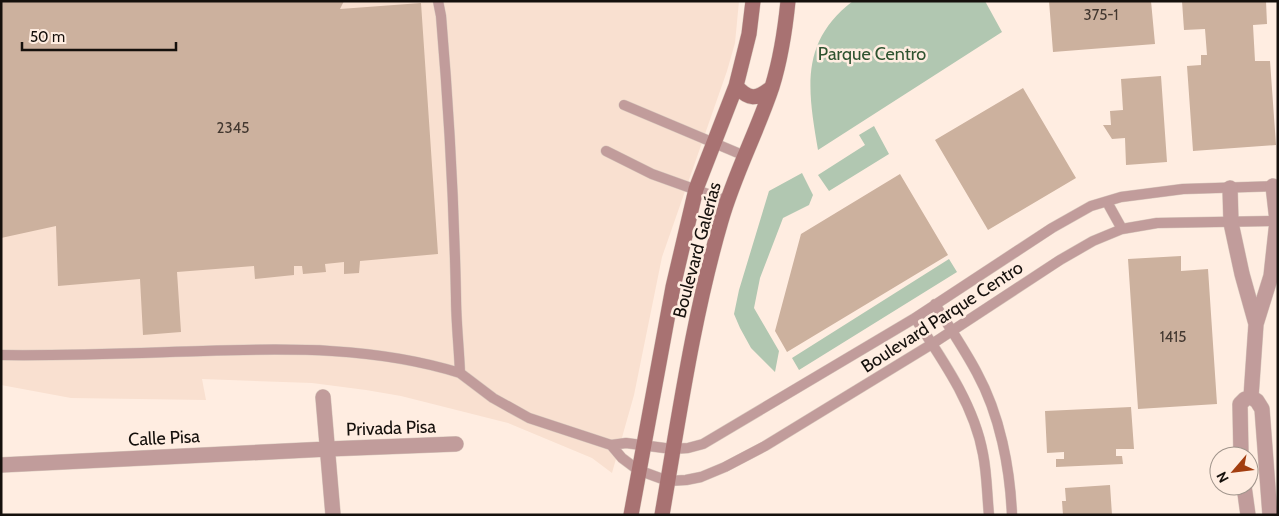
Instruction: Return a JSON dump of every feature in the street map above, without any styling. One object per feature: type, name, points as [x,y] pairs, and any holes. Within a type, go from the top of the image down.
[{"type":"street","name":"Boulevard Galerías","points":[[631,515],[673,287],[696,189],[736,86],[749,34],[753,1]]},
{"type":"street","name":"Boulevard Galerías","points":[[662,515],[672,449],[707,276],[727,201],[771,88],[783,48],[788,1]]},
{"type":"street","points":[[736,86],[746,96],[754,97],[762,96],[771,88]]},
{"type":"street","points":[[1251,397],[1256,324],[1271,276],[1277,221],[1275,186]]},
{"type":"street","points":[[1230,188],[1231,223],[1242,274],[1256,324]]},
{"type":"street","points":[[323,397],[333,515]]},
{"type":"street","points":[[1251,397],[1257,401],[1262,409],[1270,515]]},
{"type":"street","points":[[1241,446],[1240,404],[1245,399],[1251,397]]},
{"type":"street","name":"Privada Pisa","points":[[328,449],[456,444]]},
{"type":"street","name":"Calle Pisa","points":[[1,465],[328,449]]},
{"type":"street","points":[[1245,496],[1248,515]]},
{"type":"lane","points":[[438,1],[441,16],[452,157],[460,372]]},
{"type":"lane","points":[[624,105],[712,144],[745,156]]},
{"type":"lane","points":[[606,151],[652,174],[727,201]]},
{"type":"lane","name":"Boulevard Parque Centro","points":[[611,445],[626,443],[643,444],[672,449],[688,448],[703,444],[915,318],[1052,228],[1091,206],[1121,198],[1183,189],[1275,186]]},
{"type":"lane","points":[[1107,202],[1122,229]]},
{"type":"lane","name":"Boulevard Parque Centro","points":[[611,445],[622,458],[638,470],[668,481],[701,477],[725,468],[765,446],[932,344],[1060,260],[1094,241],[1122,229],[1157,224],[1277,221]]},
{"type":"lane","points":[[936,304],[978,374],[992,408],[1003,447],[1012,515]]},
{"type":"lane","points":[[915,318],[962,396],[975,424],[983,454],[989,515]]},
{"type":"lane","points":[[1,355],[50,356],[286,348],[376,354],[429,363],[460,372],[493,398],[529,418],[611,445]]},
{"type":"shaded area","points":[[1,1],[739,1],[735,43],[727,71],[662,257],[634,395],[612,473],[592,458],[508,423],[401,396],[366,390],[312,383],[202,379],[206,400],[71,398],[1,385]]},
{"type":"green space","name":"Parque Centro","points":[[853,1],[985,1],[1002,32],[818,150],[810,88],[811,69],[823,33]]},
{"type":"green space","points":[[874,126],[889,154],[829,191],[818,175],[865,145],[859,135]]},
{"type":"green space","points":[[802,173],[813,195],[809,205],[783,218],[760,278],[754,308],[779,351],[775,372],[751,348],[734,314],[739,290],[769,191]]},
{"type":"green space","points":[[949,259],[957,272],[799,370],[792,358]]},
{"type":"building","points":[[1,1],[344,1],[340,9],[421,3],[438,254],[360,261],[359,273],[344,274],[344,262],[325,264],[326,272],[303,274],[302,266],[294,266],[294,275],[255,279],[254,266],[177,272],[181,332],[143,335],[140,279],[58,286],[56,226],[1,238]]},
{"type":"building","points":[[1049,1],[1151,1],[1155,44],[1053,52]]},
{"type":"building","points":[[1182,1],[1266,1],[1267,24],[1253,25],[1255,61],[1270,61],[1276,145],[1193,151],[1187,66],[1201,65],[1201,55],[1207,55],[1205,29],[1184,30]]},
{"type":"building","points":[[1161,76],[1167,162],[1126,165],[1125,138],[1112,139],[1103,125],[1111,125],[1110,111],[1123,110],[1121,79]]},
{"type":"building","points":[[1023,88],[1076,178],[988,230],[935,140]]},
{"type":"building","points":[[900,174],[948,255],[787,352],[775,331],[801,234]]},
{"type":"building","points":[[1181,256],[1181,271],[1208,269],[1217,404],[1138,409],[1128,259]]},
{"type":"building","points":[[1131,407],[1134,449],[1116,449],[1116,456],[1122,456],[1123,464],[1056,467],[1056,459],[1064,459],[1064,452],[1047,453],[1045,411]]},
{"type":"building","points":[[1110,485],[1112,515],[1063,515],[1062,501],[1066,501],[1065,488]]}]
